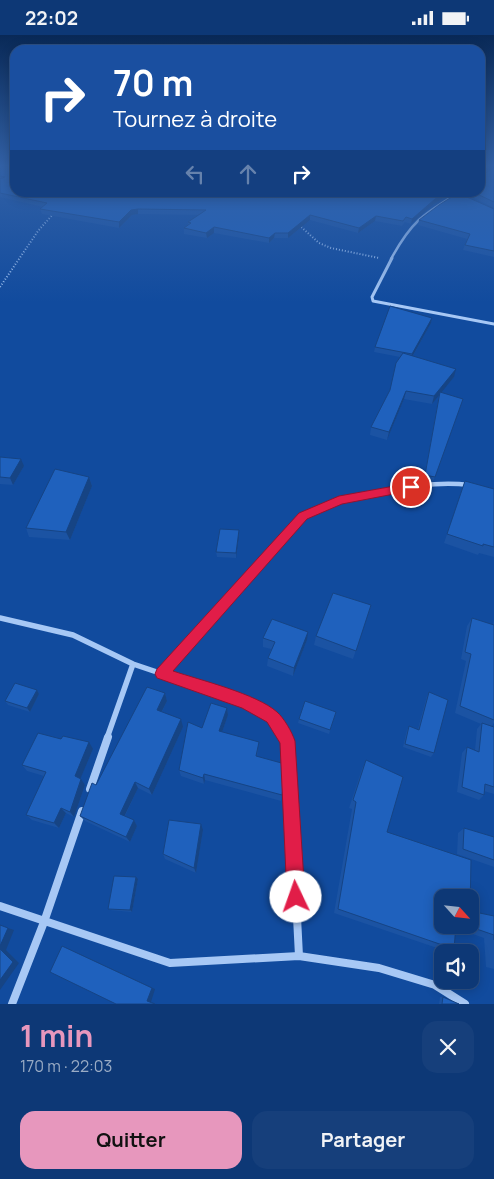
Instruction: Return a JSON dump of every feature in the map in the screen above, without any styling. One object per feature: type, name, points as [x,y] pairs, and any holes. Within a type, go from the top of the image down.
[{"type":"street","points":[[430,212],[420,219],[405,235],[372,297],[373,301],[494,324]]},
{"type":"street","points":[[162,674],[303,516],[339,501],[411,487],[460,483],[477,487]]},
{"type":"street","points":[[0,618],[73,635],[133,664],[246,702],[272,717],[288,741],[299,956]]},
{"type":"street","points":[[88,793],[133,664]]},
{"type":"street","points":[[12,1004],[44,922],[85,802]]},
{"type":"street","points":[[0,905],[44,922],[170,963],[299,956],[379,968],[435,985],[465,1004]]},
{"type":"path","points":[[0,287],[38,231],[54,212]]},
{"type":"path","points":[[294,221],[319,243],[331,248],[392,261]]},
{"type":"path","points":[[0,277],[6,279]]},
{"type":"building","points":[[60,212],[129,212],[119,222]]},
{"type":"building","points":[[203,212],[420,212],[412,219],[406,217],[403,221],[376,216],[359,228],[310,215],[288,233],[275,233],[269,238],[214,227],[206,233],[184,228],[191,223],[188,222]]},
{"type":"building","points":[[429,212],[494,212],[494,251],[465,245],[470,234],[419,220]]},
{"type":"building","points":[[390,306],[432,318],[412,354],[375,347]]},
{"type":"building","points":[[403,353],[456,369],[434,396],[406,391],[389,432],[371,427],[390,390],[396,363]]},
{"type":"building","points":[[440,392],[463,399],[435,477],[425,475]]},
{"type":"building","points":[[0,457],[21,459],[10,478],[0,477]]},
{"type":"building","points":[[55,469],[89,477],[66,532],[26,528]]},
{"type":"building","points":[[465,481],[494,489],[494,547],[483,544],[483,546],[447,534]]},
{"type":"building","points":[[220,529],[239,530],[236,553],[216,552]]},
{"type":"building","points":[[333,593],[371,605],[356,651],[316,636]]},
{"type":"building","points":[[472,618],[494,625],[494,720],[460,706],[471,654],[465,652]]},
{"type":"building","points":[[272,619],[308,632],[294,668],[268,658],[275,642],[263,638]]},
{"type":"building","points":[[15,683],[37,690],[27,708],[5,701]]},
{"type":"building","points":[[147,687],[165,693],[157,710],[181,719],[149,789],[135,782],[120,814],[134,820],[126,837],[80,816],[92,783],[96,785]]},
{"type":"building","points":[[429,692],[448,700],[434,753],[405,744],[409,726],[419,730]]},
{"type":"building","points":[[305,701],[336,712],[330,730],[299,719]]},
{"type":"building","points":[[211,703],[227,708],[219,731],[259,742],[256,756],[285,764],[282,795],[204,774],[203,778],[179,770],[188,722],[202,728]]},
{"type":"building","points":[[482,723],[494,727],[494,787],[485,784],[484,795],[462,787],[467,747],[479,752]]},
{"type":"building","points":[[38,733],[61,739],[63,736],[89,742],[75,776],[81,779],[70,812],[61,808],[54,823],[26,815],[46,772],[22,765]]},
{"type":"building","points":[[366,760],[403,777],[387,832],[471,860],[470,889],[434,889],[434,934],[455,934],[454,944],[440,944],[338,909],[356,802],[353,800]]},
{"type":"building","points":[[169,820],[201,824],[194,868],[163,854]]},
{"type":"building","points":[[464,828],[494,837],[494,860],[463,849]]},
{"type":"building","points":[[114,876],[136,877],[130,910],[108,909]]},
{"type":"building","points":[[479,913],[494,916],[494,935],[479,930]]},
{"type":"building","points":[[0,925],[8,928],[0,946]]},
{"type":"building","points":[[62,946],[152,988],[147,1001],[155,1004],[116,1004],[50,972]]},
{"type":"building","points":[[0,949],[13,962],[0,980]]},
{"type":"building","points":[[443,997],[459,1004],[442,1004]]},
{"type":"route","points":[[296,897],[288,741],[272,717],[246,702],[162,674],[303,516],[339,501],[411,487]]}]
